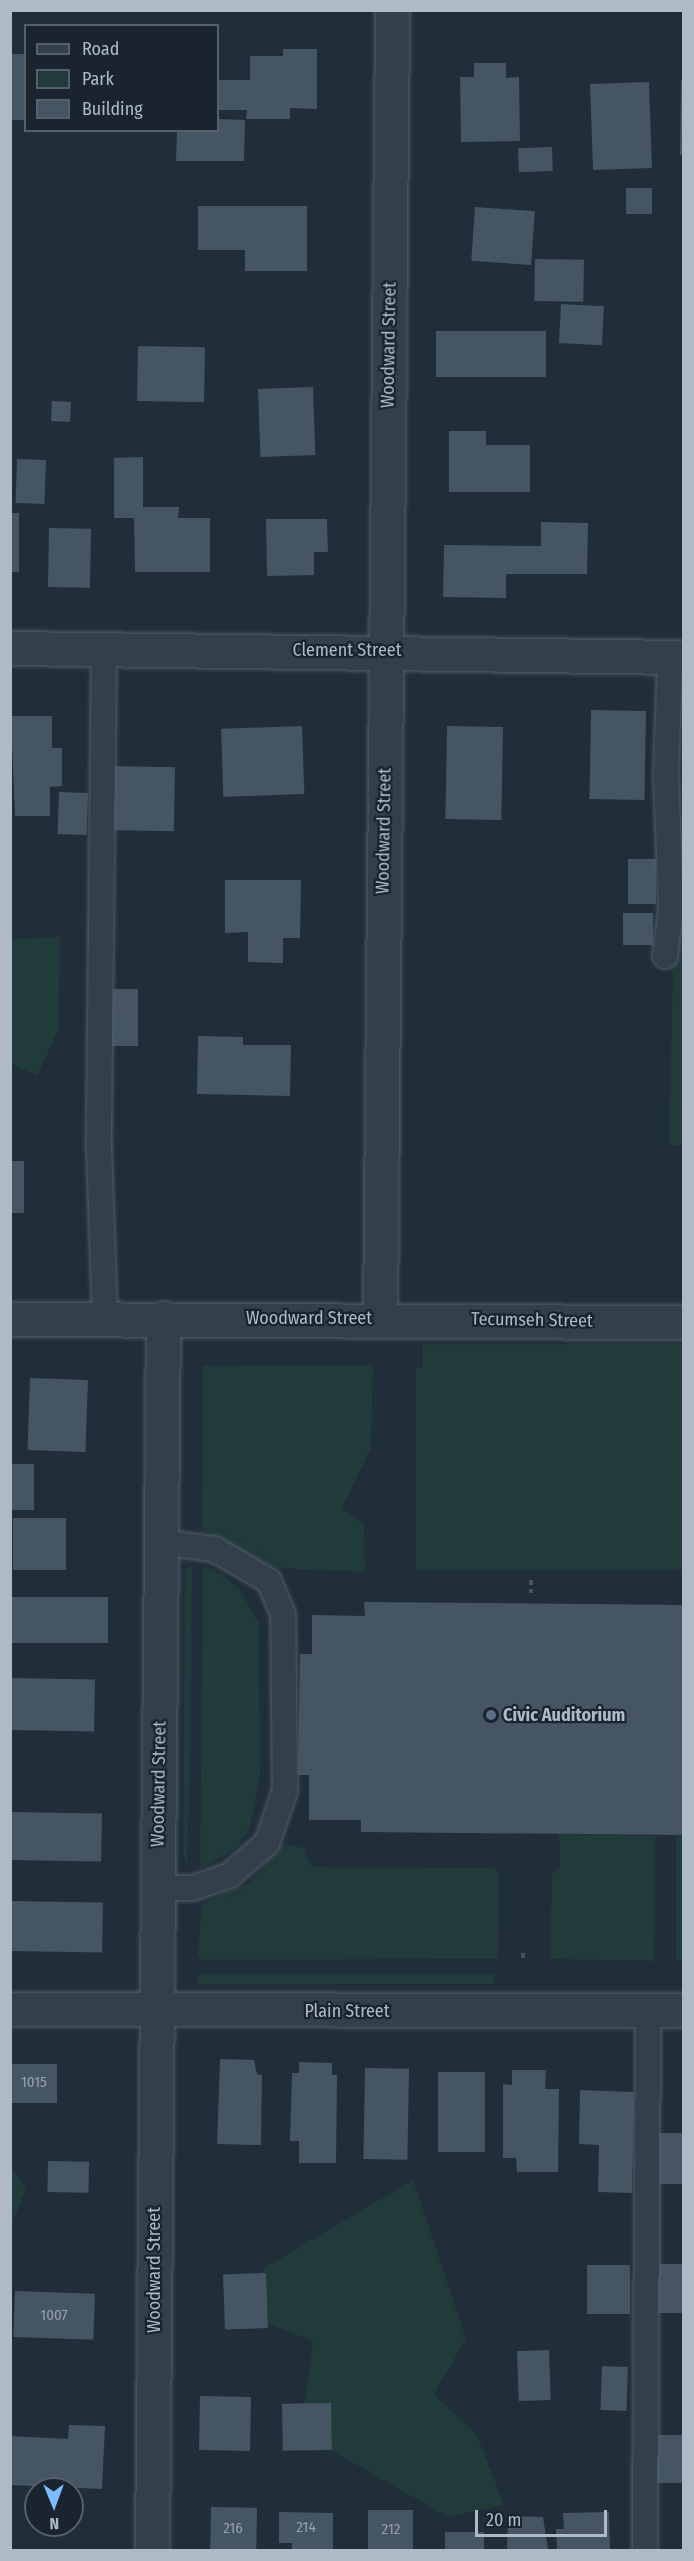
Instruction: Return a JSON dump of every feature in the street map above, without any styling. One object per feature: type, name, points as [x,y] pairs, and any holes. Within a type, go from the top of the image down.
[{"type":"street","name":"Woodward Street","points":[[152,2550],[163,1318],[380,1319],[392,10]]},
{"type":"street","name":"Clement Street","points":[[10,648],[387,650],[677,657]]},
{"type":"street","points":[[10,1319],[163,1318]]},
{"type":"street","name":"Tecumseh Street","points":[[380,1319],[684,1322]]},
{"type":"street","name":"Plain Street","points":[[10,2009],[684,2010]]},
{"type":"lane","points":[[104,649],[99,1148],[105,1318]]},
{"type":"lane","points":[[665,956],[671,909],[666,774],[677,657]]},
{"type":"lane","points":[[158,1888],[193,1888],[230,1875],[267,1843],[285,1779],[284,1614],[268,1581],[214,1549],[161,1542]]},
{"type":"lane","points":[[645,2550],[648,2011]]},
{"type":"path","points":[[531,1580],[531,1598]]},
{"type":"path","points":[[523,1953],[523,1962]]},
{"type":"green space","points":[[674,917],[683,918],[683,1145],[669,1145]]},
{"type":"green space","points":[[60,937],[59,1028],[37,1076],[11,1063],[11,939]]},
{"type":"green space","points":[[423,1344],[683,1344],[683,1368],[423,1368]]},
{"type":"green space","points":[[373,1365],[371,1449],[342,1508],[364,1524],[365,1572],[274,1568],[202,1530],[203,1366]]},
{"type":"green space","points":[[416,1368],[683,1368],[683,1570],[416,1570]]},
{"type":"green space","points":[[192,1565],[187,1867],[183,1856],[185,1570]]},
{"type":"green space","points":[[203,1566],[225,1576],[239,1589],[259,1622],[260,1776],[250,1828],[237,1848],[200,1869]]},
{"type":"green space","points":[[559,1834],[655,1836],[654,1961],[550,1959],[552,1873],[560,1869]]},
{"type":"green space","points":[[676,1835],[683,1835],[683,1961],[676,1961]]},
{"type":"green space","points":[[280,1843],[305,1848],[308,1862],[316,1867],[494,1868],[499,1875],[498,1959],[202,1960],[198,1955],[202,1903],[250,1882]]},
{"type":"green space","points":[[198,1974],[494,1974],[494,1984],[198,1984]]},
{"type":"green space","points":[[11,2167],[26,2189],[11,2226]]},
{"type":"green space","points":[[413,2180],[466,2339],[434,2394],[477,2435],[504,2505],[448,2517],[301,2433],[313,2341],[229,2309],[266,2267]]},
{"type":"building","points":[[283,49],[317,49],[317,109],[290,108],[290,119],[246,119],[247,110],[219,110],[219,80],[250,80],[250,56],[283,56]]},
{"type":"building","points":[[10,54],[24,54],[24,120],[10,120]]},
{"type":"building","points":[[474,63],[506,63],[506,78],[519,77],[520,141],[461,142],[460,77],[474,77]]},
{"type":"building","points":[[681,80],[684,80],[684,155],[680,155]]},
{"type":"building","points":[[649,82],[652,168],[593,170],[590,84]]},
{"type":"building","points":[[219,119],[245,120],[244,161],[176,161],[177,132],[219,132]]},
{"type":"building","points":[[552,147],[553,171],[519,172],[518,148]]},
{"type":"building","points":[[626,188],[652,188],[652,214],[626,214]]},
{"type":"building","points":[[198,206],[307,206],[307,271],[245,271],[245,250],[198,250]]},
{"type":"building","points":[[475,207],[535,211],[531,265],[471,261]]},
{"type":"building","points":[[535,259],[584,260],[583,302],[534,301]]},
{"type":"building","points":[[561,304],[604,306],[602,345],[559,343]]},
{"type":"building","points":[[436,331],[546,331],[546,377],[436,377]]},
{"type":"building","points":[[138,346],[205,347],[204,402],[137,401]]},
{"type":"building","points":[[313,387],[315,455],[260,457],[258,389]]},
{"type":"building","points":[[52,401],[71,402],[70,422],[51,421]]},
{"type":"building","points":[[449,431],[486,431],[486,445],[530,445],[530,492],[449,492]]},
{"type":"building","points":[[143,457],[143,507],[179,507],[178,518],[210,518],[210,572],[135,572],[134,518],[114,518],[114,458]]},
{"type":"building","points":[[17,459],[46,460],[44,504],[15,503]]},
{"type":"building","points":[[10,513],[19,513],[19,572],[10,572]]},
{"type":"building","points":[[266,519],[327,519],[328,552],[314,552],[314,575],[267,576]]},
{"type":"building","points":[[541,522],[588,523],[587,574],[506,574],[506,598],[443,597],[444,545],[541,546]]},
{"type":"building","points":[[49,528],[91,529],[90,588],[48,587]]},
{"type":"building","points":[[591,710],[646,711],[644,800],[589,799]]},
{"type":"building","points":[[11,716],[52,716],[52,748],[62,748],[62,786],[50,787],[50,816],[15,816]]},
{"type":"building","points":[[302,726],[304,794],[223,797],[221,729]]},
{"type":"building","points":[[447,726],[503,727],[501,820],[445,819]]},
{"type":"building","points":[[108,766],[175,767],[174,831],[107,830]]},
{"type":"building","points":[[59,792],[88,793],[87,835],[58,834]]},
{"type":"building","points":[[628,859],[656,859],[656,904],[628,904]]},
{"type":"building","points":[[225,880],[301,880],[300,938],[283,938],[283,963],[248,962],[248,932],[225,933]]},
{"type":"building","points":[[623,913],[653,913],[653,945],[623,945]]},
{"type":"building","points":[[107,989],[138,989],[138,1046],[107,1046]]},
{"type":"building","points":[[198,1036],[243,1037],[243,1045],[291,1045],[290,1096],[197,1094]]},
{"type":"building","points":[[10,1161],[24,1161],[24,1213],[10,1213]]},
{"type":"building","points":[[30,1378],[88,1380],[85,1452],[27,1450]]},
{"type":"building","points":[[10,1464],[34,1464],[34,1510],[10,1510]]},
{"type":"building","points":[[13,1518],[66,1518],[66,1570],[13,1570]]},
{"type":"building","points":[[12,1597],[108,1597],[108,1643],[12,1643]]},
{"type":"building","name":"Civic Auditorium","points":[[364,1602],[684,1605],[684,1835],[361,1832],[361,1820],[309,1820],[309,1775],[298,1775],[300,1654],[312,1654],[312,1615],[365,1616]]},
{"type":"building","points":[[10,1678],[95,1679],[94,1731],[10,1730]]},
{"type":"building","points":[[10,1812],[102,1814],[101,1862],[10,1860]]},
{"type":"building","points":[[10,1901],[103,1903],[102,1953],[10,1951]]},
{"type":"building","points":[[220,2059],[254,2060],[257,2074],[262,2075],[261,2145],[217,2144]]},
{"type":"building","points":[[299,2062],[332,2063],[332,2075],[337,2075],[336,2163],[299,2163],[299,2141],[290,2141],[292,2073],[299,2073]]},
{"type":"building","points":[[10,2064],[57,2064],[57,2103],[10,2103]]},
{"type":"building","points":[[365,2068],[409,2069],[407,2160],[363,2159]]},
{"type":"building","points":[[512,2070],[546,2070],[545,2089],[559,2089],[558,2172],[517,2172],[516,2158],[503,2158],[503,2084],[512,2085]]},
{"type":"building","points":[[438,2072],[485,2072],[485,2152],[438,2152]]},
{"type":"building","points":[[580,2090],[634,2092],[632,2193],[598,2192],[599,2145],[579,2144]]},
{"type":"building","points":[[658,2133],[684,2133],[684,2184],[658,2184]]},
{"type":"building","points":[[48,2161],[89,2162],[88,2193],[47,2192]]},
{"type":"building","points":[[655,2264],[684,2264],[684,2313],[655,2313]]},
{"type":"building","points":[[587,2265],[630,2265],[630,2314],[587,2314]]},
{"type":"building","points":[[266,2273],[268,2328],[225,2329],[223,2275]]},
{"type":"building","points":[[15,2291],[95,2294],[93,2340],[13,2337]]},
{"type":"building","points":[[549,2350],[551,2400],[519,2401],[517,2351]]},
{"type":"building","points":[[602,2366],[628,2367],[626,2411],[600,2410]]},
{"type":"building","points":[[200,2396],[251,2397],[250,2451],[199,2450]]},
{"type":"building","points":[[331,2403],[332,2450],[283,2451],[282,2404]]},
{"type":"building","points":[[69,2425],[105,2426],[102,2489],[84,2488],[84,2477],[24,2477],[24,2486],[10,2485],[10,2436],[68,2439]]},
{"type":"building","points":[[651,2435],[684,2435],[684,2483],[651,2483]]},
{"type":"building","points":[[211,2507],[257,2508],[256,2550],[210,2550]]},
{"type":"building","points":[[368,2510],[413,2510],[413,2550],[368,2550]]},
{"type":"building","points":[[279,2512],[333,2513],[333,2550],[292,2550],[292,2543],[279,2543]]},
{"type":"building","points":[[609,2512],[610,2550],[557,2550],[556,2529],[564,2529],[563,2513]]},
{"type":"building","points":[[508,2516],[543,2517],[548,2550],[507,2550]]},
{"type":"building","points":[[445,2532],[484,2532],[484,2550],[445,2550]]},
{"type":"place","name":"Civic Auditorium","points":[[491,1715]]}]
